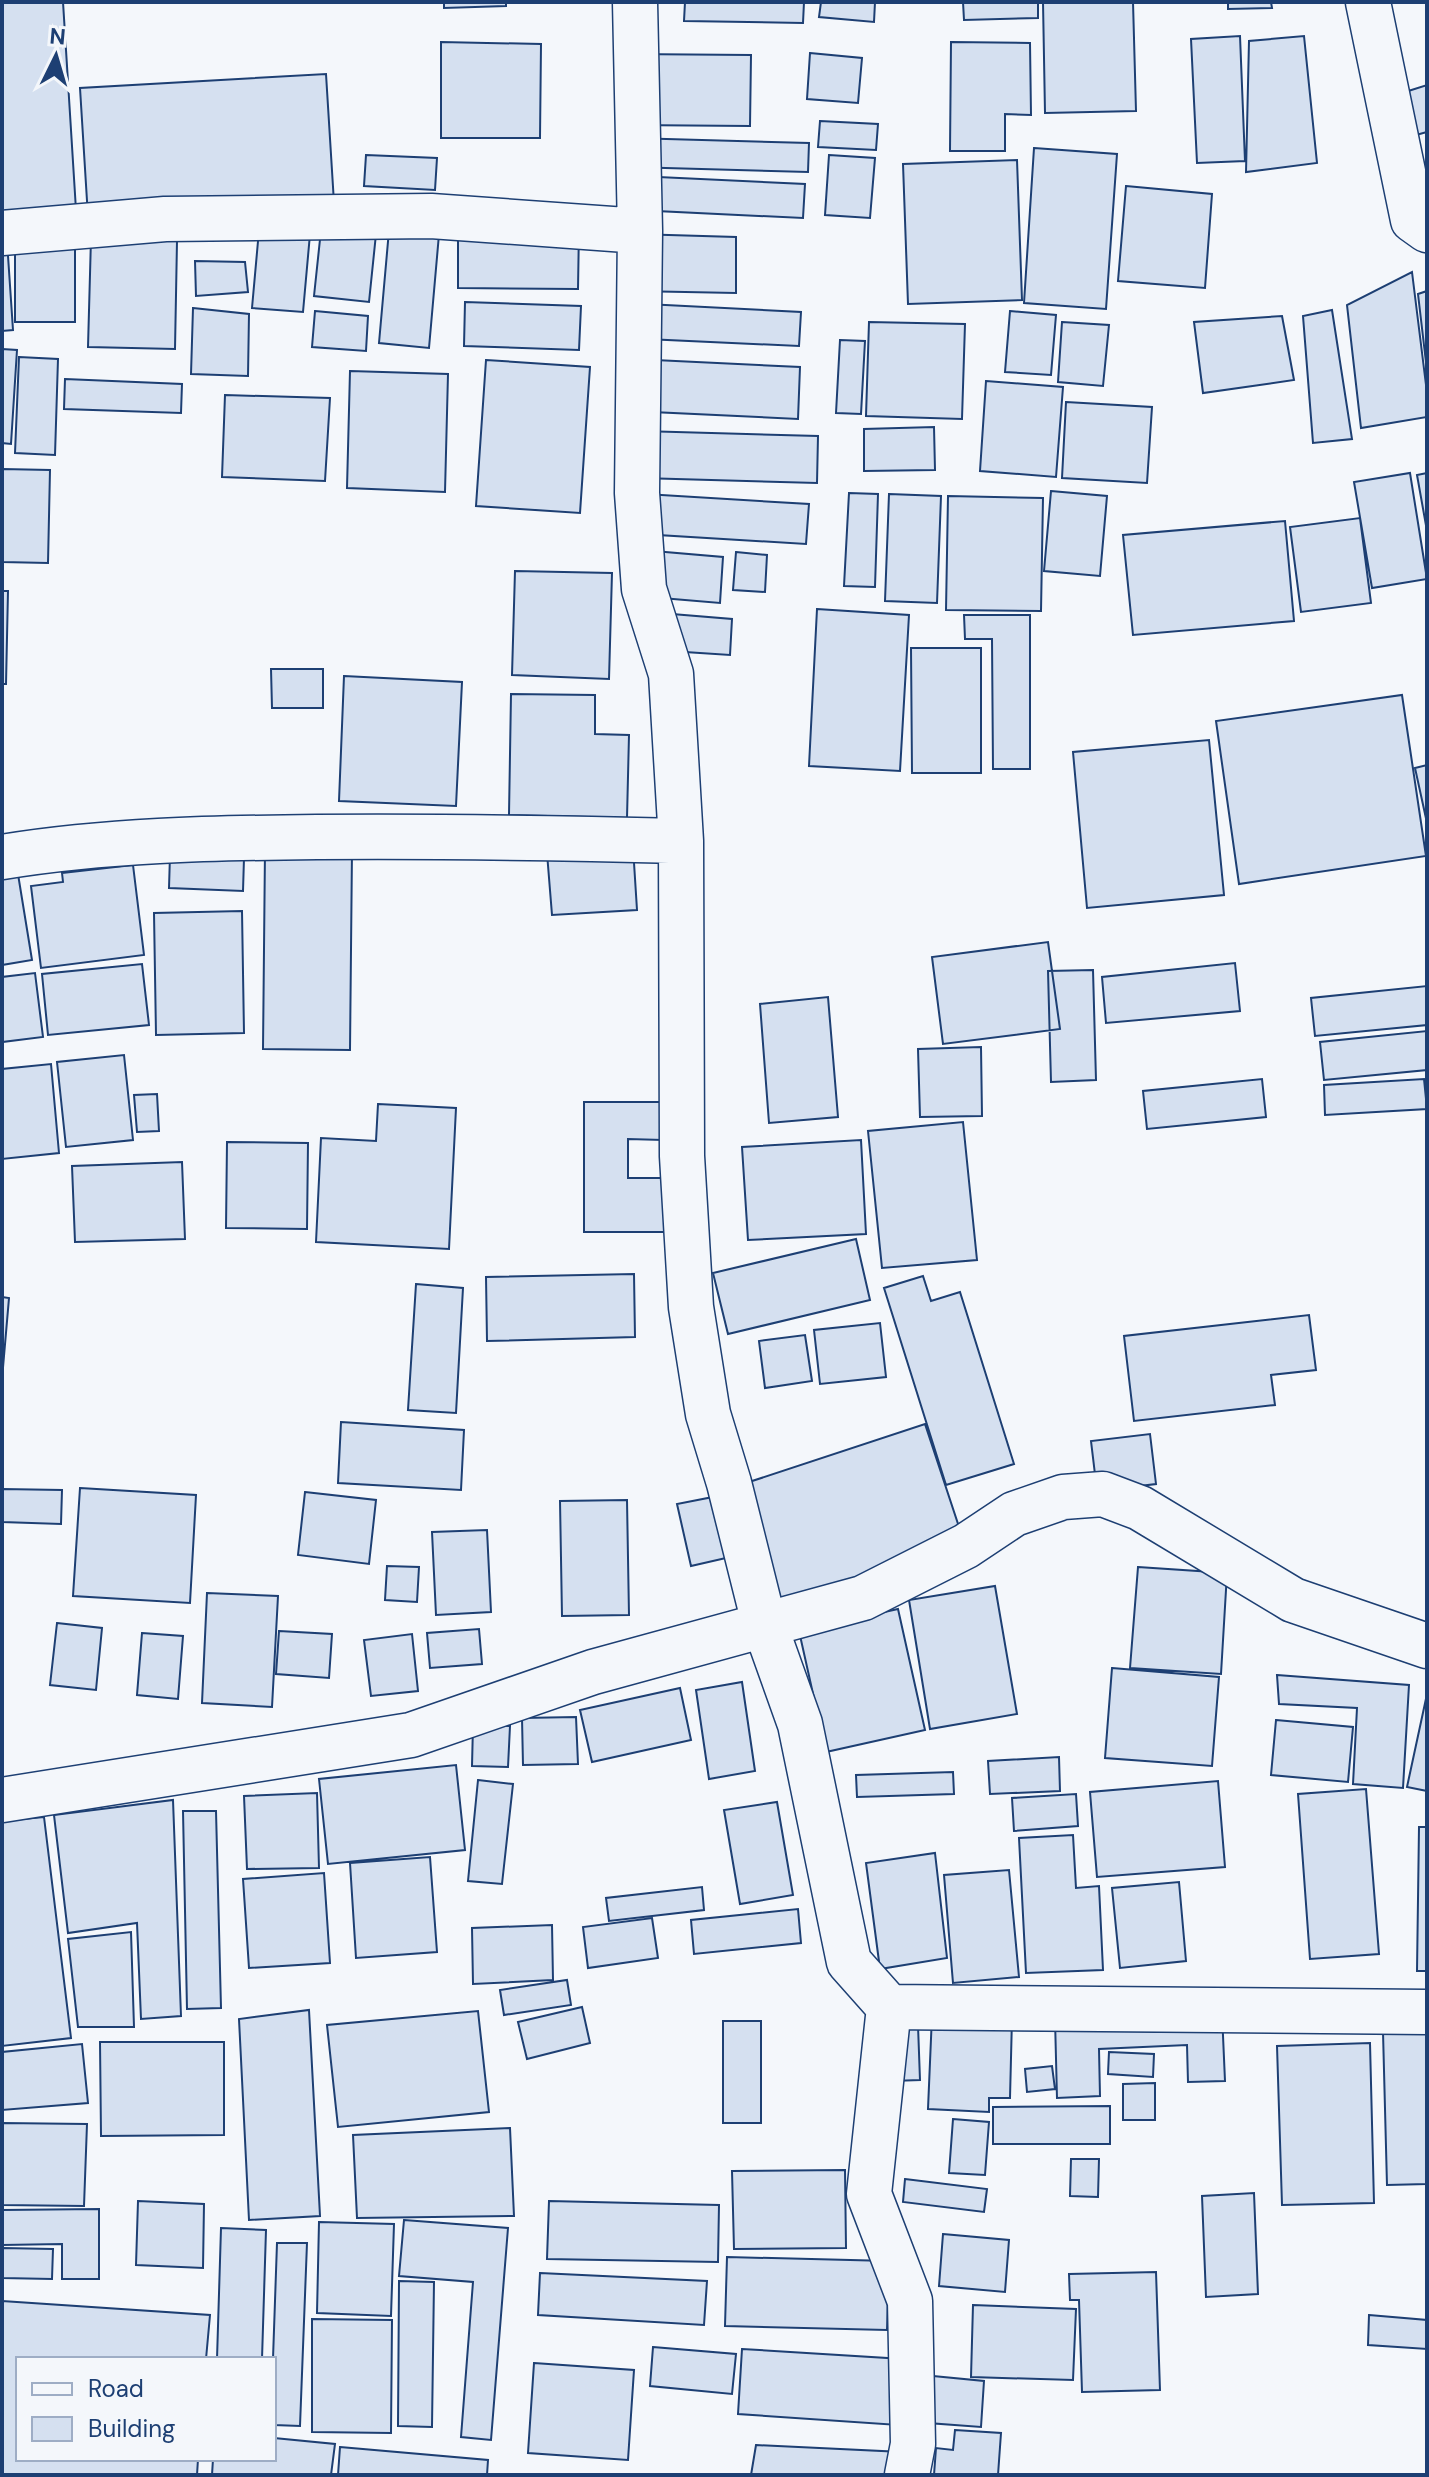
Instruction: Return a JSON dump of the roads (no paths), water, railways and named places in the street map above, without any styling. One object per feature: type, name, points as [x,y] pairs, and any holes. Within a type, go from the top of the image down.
[{"type":"street","points":[[635,2],[640,231],[637,493],[644,589],[671,674],[681,841],[682,1156],[691,1307],[708,1414],[729,1483],[764,1623],[800,1724],[849,1962],[889,2007],[869,2194],[910,2301],[913,2444],[907,2475]]},
{"type":"street","points":[[1368,2],[1413,220],[1427,230]]},
{"type":"street","points":[[2,233],[165,219],[431,216],[640,231]]},
{"type":"street","points":[[2,857],[70,846],[216,838],[455,836],[681,841]]},
{"type":"street","points":[[2,1800],[411,1735],[593,1672],[863,1598],[966,1546],[1014,1514],[1063,1497],[1103,1494],[1140,1508],[1293,1600],[1427,1646]]},
{"type":"street","points":[[889,2007],[1427,2012]]}]
